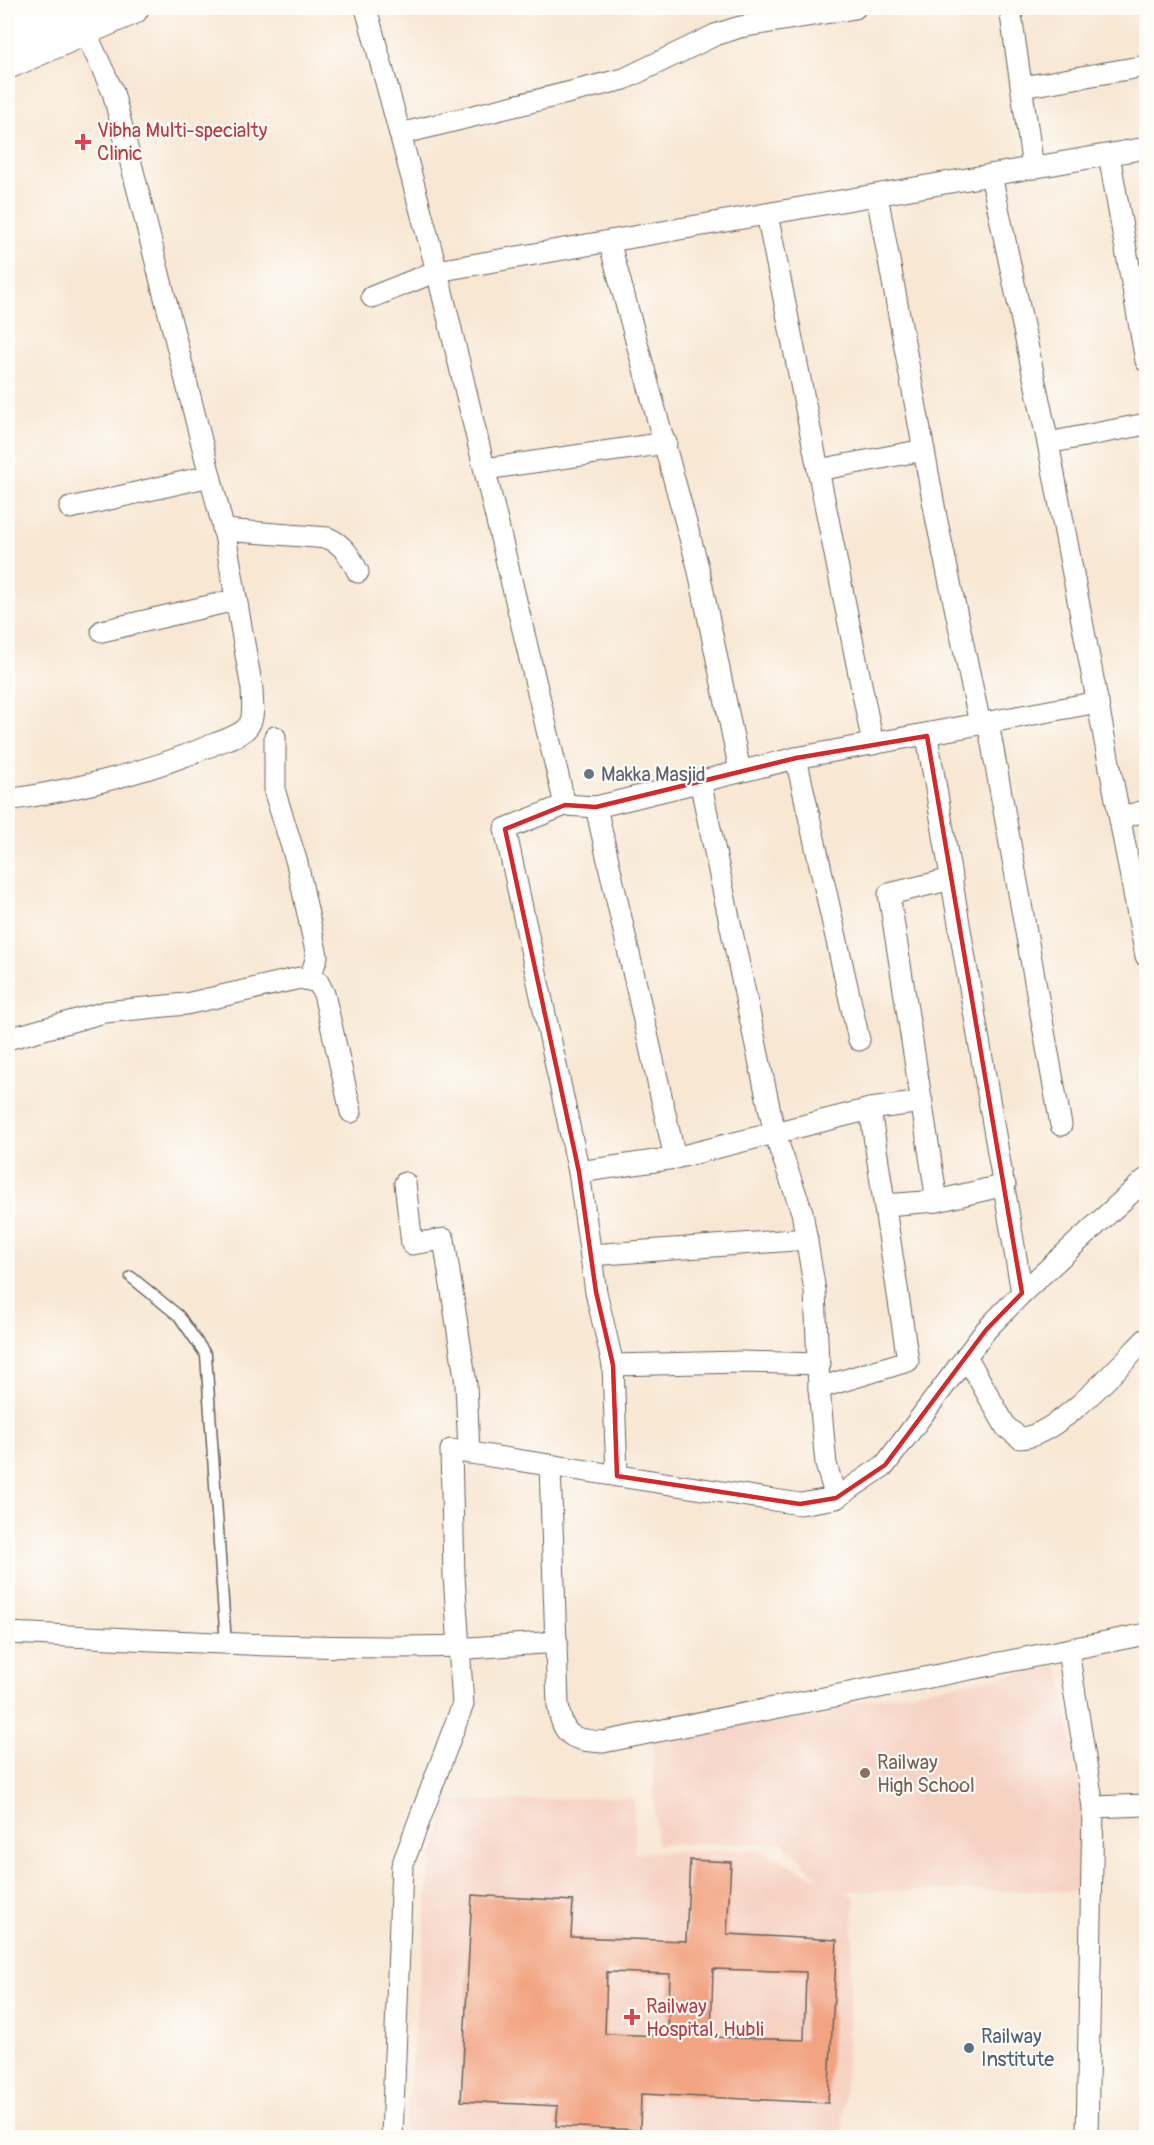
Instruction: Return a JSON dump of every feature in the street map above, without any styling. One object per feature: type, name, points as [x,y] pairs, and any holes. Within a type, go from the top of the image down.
[{"type":"main road","points":[[8,32],[132,8]]},
{"type":"main road","points":[[8,62],[74,18]]},
{"type":"street","points":[[366,8],[437,271],[565,805]]},
{"type":"street","points":[[400,134],[624,79],[649,69],[715,35],[740,27],[855,8]]},
{"type":"street","points":[[1010,8],[1033,168]]},
{"type":"street","points":[[8,800],[72,790],[173,762],[237,734],[249,725],[253,711],[252,688],[223,530],[114,92],[74,18]]},
{"type":"street","points":[[1022,87],[1146,66]]},
{"type":"street","points":[[372,297],[437,271],[1146,148]]},
{"type":"street","points":[[1109,155],[1146,361]]},
{"type":"street","points":[[991,175],[1048,443],[1146,956]]},
{"type":"street","points":[[877,195],[924,450],[984,723],[1061,1125]]},
{"type":"street","points":[[767,214],[873,744]]},
{"type":"street","points":[[609,241],[698,567],[740,771]]},
{"type":"street","points":[[1048,443],[1146,424]]},
{"type":"street","points":[[485,469],[666,443]]},
{"type":"street","points":[[818,470],[924,450]]},
{"type":"street","points":[[70,508],[210,476]]},
{"type":"street","points":[[223,530],[328,538],[339,543],[347,551],[358,572]]},
{"type":"street","points":[[102,631],[235,600]]},
{"type":"street","points":[[617,1476],[613,1365],[596,1292],[579,1172],[505,829],[565,805],[596,807],[796,758],[927,736],[1098,702]]},
{"type":"street","points":[[927,736],[1022,1293]]},
{"type":"street","points":[[275,737],[275,793],[297,863],[317,956],[310,980]]},
{"type":"street","points":[[796,758],[859,1040]]},
{"type":"street","points":[[700,781],[775,1134],[802,1212],[815,1291],[820,1364],[819,1388],[826,1464],[836,1498]]},
{"type":"street","points":[[596,807],[675,1158]]},
{"type":"street","points":[[1120,817],[1146,811]]},
{"type":"street","points":[[937,1201],[889,894],[952,879]]},
{"type":"street","points":[[8,1039],[105,1012],[186,1004],[300,978],[310,980],[318,982],[324,994],[351,1112]]},
{"type":"street","points":[[579,1172],[675,1158],[870,1109],[922,1102]]},
{"type":"street","points":[[819,1388],[908,1361],[870,1109]]},
{"type":"street","points":[[392,2138],[402,1866],[463,1704],[451,1450],[800,1504],[836,1498],[885,1465],[986,1330],[1022,1293],[1146,1179]]},
{"type":"street","points":[[405,1184],[412,1244],[444,1239],[466,1384],[469,1453]]},
{"type":"street","points":[[885,1204],[937,1201],[1005,1185]]},
{"type":"street","points":[[591,1255],[807,1239]]},
{"type":"street","points":[[966,1356],[1006,1427],[1020,1438],[1028,1438],[1044,1431],[1069,1412],[1146,1339]]},
{"type":"street","points":[[613,1365],[741,1362],[820,1364]]},
{"type":"street","points":[[550,1465],[558,1705],[561,1721],[568,1735],[574,1738],[603,1742],[1068,1652],[1146,1634]]},
{"type":"street","points":[[8,1633],[226,1644],[371,1648],[459,1646],[470,1648],[557,1642]]},
{"type":"street","points":[[1068,1652],[1093,1807],[1087,2138]]},
{"type":"street","points":[[1093,1807],[1146,1805]]},
{"type":"lane","points":[[131,1277],[179,1316],[206,1354],[226,1644]]},
{"type":"highlighted area","points":[[927,736],[1022,1293],[986,1330],[885,1465],[836,1498],[800,1504],[617,1476],[613,1365],[596,1292],[579,1172],[505,829],[565,805],[596,807],[796,758]]},
{"type":"shaded area","name":"Railway Hospital, Hubli","points":[[1059,1666],[1083,1808],[1080,1891],[844,1891],[855,1897],[842,2137],[404,2138],[430,1871],[447,1802],[634,1797],[635,1853],[761,1850],[821,1880],[783,1843],[656,1844],[652,1738]]},
{"type":"building","points":[[690,1860],[731,1862],[727,1934],[837,1940],[828,2103],[641,2094],[640,2130],[556,2126],[558,2106],[461,2101],[472,1895],[573,1901],[571,1937],[686,1941]],"holes":[[[713,1969],[806,1972],[804,2040],[711,2037]],[[607,1972],[670,1974],[668,2036],[605,2034]]]},
{"type":"place","name":"Vibha Multi-specialty Clinic","points":[[83,142]]},
{"type":"place","name":"Makka Masjid","points":[[589,774]]},
{"type":"place","name":"Railway High School","points":[[865,1773]]},
{"type":"place","name":"Railway Hospital, Hubli","points":[[632,2017]]},
{"type":"place","name":"Railway Institute","points":[[969,2048]]}]
